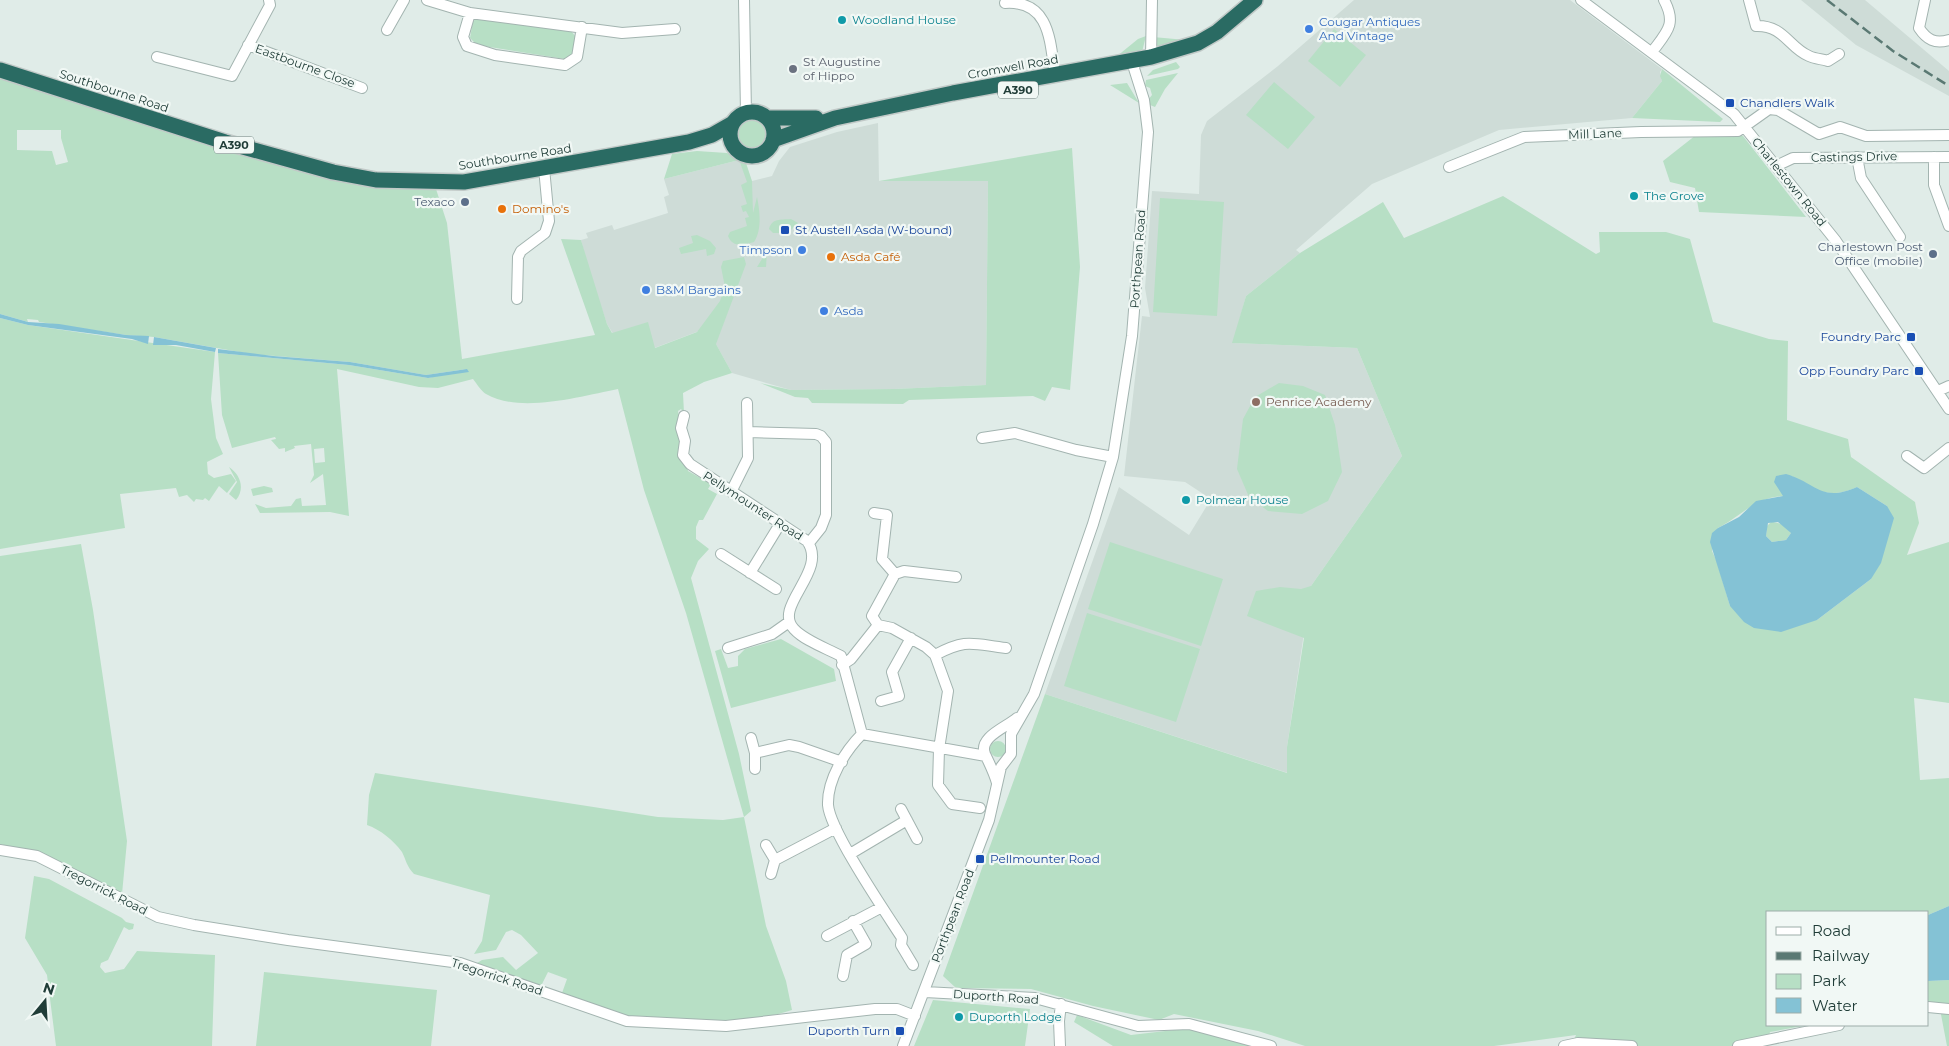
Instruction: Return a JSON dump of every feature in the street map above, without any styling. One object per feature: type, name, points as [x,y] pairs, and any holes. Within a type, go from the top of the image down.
[{"type":"highway","name":"A390","points":[[1133,67],[1150,57],[1198,43],[1216,32],[1255,0]]},
{"type":"highway","name":"A390","points":[[1133,67],[1171,60],[1204,46],[1252,15],[1268,0]]},
{"type":"highway","name":"Cromwell Road","points":[[774,140],[835,118],[901,106],[953,93],[1055,75],[1133,67]]},
{"type":"highway","name":"Cromwell Road","points":[[901,106],[958,100],[1133,67]]},
{"type":"highway","name":"Southbourne Road","points":[[0,70],[234,145],[333,172],[376,180],[464,182],[689,142],[712,135],[733,123]]},
{"type":"highway","name":"A390","points":[[733,123],[746,113],[758,113],[768,118]]},
{"type":"highway","name":"Cromwell Road","points":[[768,118],[835,118]]},
{"type":"highway","points":[[768,118],[774,130],[774,140]]},
{"type":"highway","points":[[733,123],[731,138],[734,147]]},
{"type":"highway","name":"A390","points":[[734,147],[740,152],[754,156],[766,151],[774,140]]},
{"type":"highway","name":"Southbourne Road","points":[[689,142],[734,147]]},
{"type":"street","points":[[157,57],[232,76],[237,71],[248,45],[270,5],[269,0]]},
{"type":"street","points":[[387,30],[404,0]]},
{"type":"street","points":[[427,0],[470,13],[622,33],[675,28]]},
{"type":"street","points":[[744,0],[746,113]]},
{"type":"street","points":[[1150,57],[1152,0]]},
{"type":"street","name":"Charlestown Road","points":[[1581,0],[1734,114],[1836,241],[1949,409]]},
{"type":"street","points":[[1652,52],[1669,30],[1672,14],[1664,0]]},
{"type":"street","points":[[1749,0],[1756,26],[1771,28],[1786,36],[1808,56],[1828,61],[1838,54]]},
{"type":"street","points":[[1925,0],[1919,28],[1925,38],[1937,43],[1949,40]]},
{"type":"street","points":[[1005,3],[1026,3],[1038,9],[1049,36],[1055,75]]},
{"type":"street","points":[[470,13],[463,37],[467,46],[495,55],[566,65],[577,57],[582,27]]},
{"type":"street","name":"Eastbourne Close","points":[[248,45],[362,88]]},
{"type":"street","name":"Porthpean Road","points":[[903,1046],[989,820],[1001,767],[1011,754],[1011,734],[1034,694],[1093,524],[1114,457],[1132,336],[1148,132],[1144,100],[1133,67]]},
{"type":"street","points":[[1745,127],[1769,109],[1778,110],[1819,134],[1840,127],[1866,136],[1949,135]]},
{"type":"street","name":"Mill Lane","points":[[1449,166],[1524,136],[1738,131],[1745,127]]},
{"type":"street","points":[[1857,157],[1861,178],[1900,237]]},
{"type":"street","points":[[1934,157],[1934,185],[1949,226]]},
{"type":"street","name":"Castings Drive","points":[[1776,166],[1794,158],[1949,157]]},
{"type":"street","points":[[517,299],[516,263],[518,257],[521,251],[545,233],[549,221],[544,168]]},
{"type":"street","points":[[1938,391],[1949,386]]},
{"type":"street","points":[[731,492],[748,458],[747,402]]},
{"type":"street","name":"Pellymounter Road","points":[[684,416],[681,428],[685,438],[683,455],[686,461],[809,543],[813,552],[810,568],[791,606],[788,615],[789,622]]},
{"type":"street","points":[[748,432],[811,434],[822,436],[824,439],[827,454],[826,515],[821,528],[809,543]]},
{"type":"street","points":[[982,438],[1015,433],[1076,450],[1114,457]]},
{"type":"street","points":[[1907,456],[1924,468],[1949,448]]},
{"type":"street","points":[[874,513],[887,515],[882,559],[895,574]]},
{"type":"street","points":[[750,573],[780,524]]},
{"type":"street","points":[[721,554],[776,589]]},
{"type":"street","points":[[956,577],[904,571],[895,574],[872,616],[878,625],[892,628],[911,638],[935,655],[948,691],[939,749],[938,786],[952,804],[980,808]]},
{"type":"street","points":[[728,648],[772,634],[789,622],[795,631],[840,656],[862,734]]},
{"type":"street","points":[[842,665],[852,659],[878,625]]},
{"type":"street","points":[[881,701],[899,696],[892,672],[911,638]]},
{"type":"street","points":[[935,655],[956,644],[966,642],[1006,648]]},
{"type":"street","name":"Porthpean Road","points":[[989,739],[1021,714]]},
{"type":"street","points":[[862,734],[939,749],[963,751],[998,762],[1007,759]]},
{"type":"street","points":[[862,734],[852,744],[842,762],[828,803],[829,814],[850,854],[902,938],[901,945],[913,965]]},
{"type":"street","points":[[963,751],[989,739],[1004,736],[1012,746]]},
{"type":"street","points":[[751,738],[755,753],[755,769]]},
{"type":"street","points":[[989,739],[984,749],[997,784]]},
{"type":"street","points":[[755,753],[788,746],[799,746],[842,762]]},
{"type":"street","points":[[901,809],[917,840]]},
{"type":"street","points":[[850,854],[906,820]]},
{"type":"street","points":[[771,874],[775,860],[836,828]]},
{"type":"street","points":[[766,845],[775,860]]},
{"type":"street","name":"Tregorrick Road","points":[[0,850],[37,856],[158,917],[194,925],[288,940],[460,963],[627,1021],[726,1026],[875,1009],[897,1009],[915,1016]]},
{"type":"street","points":[[826,936],[882,907]]},
{"type":"street","points":[[843,976],[847,955],[866,944],[853,921]]},
{"type":"street","name":"Duporth Road","points":[[925,992],[1034,998],[1138,1026],[1189,1024],[1220,1030],[1271,1046]]},
{"type":"street","points":[[1060,1046],[1059,1020],[1061,1004]]},
{"type":"street","points":[[1929,1007],[1949,1009]]},
{"type":"street","points":[[1738,1046],[1834,1026]]},
{"type":"street","points":[[1564,1046],[1578,1044],[1632,1046]]},
{"type":"shaded area","name":"Penrice Academy","points":[[1354,0],[1570,0],[1662,69],[1660,72],[1662,81],[1632,118],[1499,130],[1372,184],[1296,250],[1300,253],[1246,296],[1233,343],[1357,348],[1402,456],[1311,586],[1287,747],[1288,773],[1045,694],[1119,487],[1189,535],[1211,499],[1185,482],[1124,476],[1142,316],[1150,317],[1145,288],[1152,191],[1199,194],[1201,135],[1207,121],[1278,66]]},
{"type":"shaded area","points":[[1801,0],[1865,0],[1949,71],[1949,96],[1856,45]]},
{"type":"shaded area","points":[[878,123],[879,181],[988,181],[986,385],[894,389],[791,390],[732,373],[707,328],[628,358],[607,324],[589,271],[581,240],[588,238],[586,233],[612,225],[614,230],[668,213],[664,197],[669,195],[664,179],[739,160],[748,182],[772,176],[779,161],[790,147],[837,132]]},
{"type":"green space","points":[[478,18],[570,30],[577,38],[575,48],[571,56],[565,59],[477,45],[470,38],[473,21]]},
{"type":"green space","points":[[1334,29],[1366,55],[1340,87],[1308,61]]},
{"type":"green space","points":[[1146,36],[1142,52],[1111,61],[1138,39]]},
{"type":"green space","points":[[1153,37],[1186,40],[1157,49]]},
{"type":"green space","points":[[1176,62],[1180,67],[1178,69],[1147,76],[1153,70]]},
{"type":"green space","points":[[1662,69],[1723,119],[1720,122],[1632,118],[1662,81],[1660,76]]},
{"type":"green space","points":[[0,70],[302,155],[376,180],[436,189],[447,223],[462,359],[595,335],[561,239],[581,240],[607,324],[612,333],[648,322],[655,348],[697,332],[720,301],[725,287],[721,267],[723,261],[744,257],[746,264],[716,344],[732,373],[704,382],[683,393],[684,413],[681,409],[678,411],[688,471],[711,484],[708,489],[717,494],[703,520],[699,520],[696,527],[696,539],[709,549],[698,561],[691,578],[739,754],[751,811],[744,817],[686,613],[644,490],[618,389],[551,402],[516,403],[500,400],[486,394],[473,379],[438,388],[419,387],[337,369],[349,516],[330,512],[260,513],[255,504],[266,508],[291,506],[296,499],[301,498],[302,506],[326,505],[323,474],[310,483],[314,475],[311,444],[294,446],[295,448],[285,452],[285,448],[279,449],[271,440],[276,439],[275,437],[232,448],[222,415],[218,353],[349,365],[428,378],[467,369],[426,375],[350,362],[251,354],[154,337],[126,335],[39,322],[38,320],[27,319],[28,322],[0,314]],"holes":[[[17,130],[61,130],[61,138],[68,162],[56,165],[52,151],[17,150]],[[324,448],[325,462],[315,463],[314,449]]]},
{"type":"green space","points":[[1178,73],[1165,89],[1155,107],[1150,105],[1148,100],[1152,95],[1150,88],[1145,86],[1146,80]]},
{"type":"green space","points":[[1274,82],[1315,117],[1288,149],[1246,115]]},
{"type":"green space","points":[[1127,83],[1139,103],[1110,85]]},
{"type":"green space","points":[[752,119],[763,124],[768,135],[763,146],[752,151],[741,146],[736,135],[741,124]]},
{"type":"green space","points":[[1696,135],[1743,136],[1806,217],[1699,212],[1695,188],[1670,182],[1663,161]]},
{"type":"green space","points":[[1072,148],[1080,267],[1070,390],[1052,387],[1045,401],[1033,396],[909,400],[903,404],[812,403],[808,398],[795,397],[760,383],[791,390],[894,389],[986,385],[988,181],[879,181]]},
{"type":"green space","points":[[697,151],[727,153],[745,160],[752,181],[753,213],[757,197],[759,208],[760,220],[757,237],[754,242],[742,245],[736,244],[728,236],[730,232],[747,226],[745,218],[749,217],[746,211],[743,212],[741,206],[747,204],[741,185],[747,182],[739,160],[664,179],[672,154]]},
{"type":"green space","points":[[1503,196],[1596,254],[1600,252],[1599,232],[1666,232],[1690,239],[1713,322],[1769,339],[1788,341],[1787,420],[1848,439],[1851,457],[1915,502],[1919,523],[1907,555],[1949,542],[1949,703],[1914,698],[1920,780],[1949,778],[1949,906],[1929,915],[1929,911],[1766,911],[1766,1026],[1803,1026],[1770,1032],[1766,1046],[1571,1046],[1576,1035],[1494,1046],[1305,1046],[1258,1031],[1174,1014],[1159,1020],[1093,1006],[1031,989],[956,988],[943,976],[1045,694],[1287,773],[1287,747],[1304,638],[1247,616],[1256,591],[1280,587],[1301,589],[1311,586],[1402,456],[1357,348],[1232,343],[1246,296],[1300,253],[1383,202],[1404,238]],"holes":[[[1792,476],[1808,486],[1831,493],[1848,491],[1857,487],[1887,506],[1871,579],[1817,620],[1730,606],[1712,551],[1718,528],[1764,500],[1783,496]]]},
{"type":"green space","points":[[1160,198],[1224,202],[1217,316],[1153,312]]},
{"type":"green space","points":[[791,219],[798,223],[791,230],[782,228],[781,233],[773,233],[769,229],[774,221]]},
{"type":"green space","points":[[697,235],[710,241],[716,248],[714,254],[707,256],[706,249],[681,254],[679,248],[693,243],[691,236]]},
{"type":"green space","points":[[767,251],[766,267],[757,267]]},
{"type":"green space","points":[[0,318],[28,325],[215,352],[211,399],[216,438],[223,454],[207,462],[208,474],[214,478],[231,474],[236,481],[227,493],[219,486],[209,501],[205,498],[203,500],[196,499],[194,502],[187,495],[179,497],[176,488],[120,494],[125,528],[0,549]]},
{"type":"green space","points":[[1279,383],[1303,386],[1325,395],[1335,425],[1342,472],[1328,501],[1302,514],[1268,511],[1249,497],[1237,469],[1243,419],[1255,397]]},
{"type":"green space","points":[[229,467],[239,478],[240,482],[239,496],[236,500],[229,494],[237,482]]},
{"type":"green space","points":[[264,486],[272,488],[273,492],[253,496],[251,489]]},
{"type":"green space","points":[[1771,522],[1787,528],[1791,533],[1786,540],[1772,542],[1766,536],[1767,526]]},
{"type":"green space","points":[[1110,542],[1223,579],[1201,646],[1088,609]]},
{"type":"green space","points":[[81,544],[93,610],[127,841],[122,894],[51,858],[0,844],[0,556]]},
{"type":"green space","points":[[1087,613],[1200,649],[1176,722],[1064,686]]},
{"type":"green space","points":[[781,639],[834,669],[836,681],[731,708],[715,651],[721,649],[728,668],[738,666],[738,656],[745,649]]},
{"type":"green space","points":[[995,741],[1001,741],[1006,746],[1004,755],[995,757],[990,752],[990,746]]},
{"type":"green space","points":[[375,773],[658,817],[723,820],[744,817],[766,926],[786,981],[792,1010],[755,1018],[711,1022],[645,1019],[620,1014],[562,993],[567,979],[548,972],[541,986],[477,963],[482,960],[503,957],[516,970],[538,953],[521,935],[512,930],[506,932],[496,950],[474,954],[482,941],[490,895],[414,874],[395,843],[367,825],[369,795]]},
{"type":"green space","points":[[34,876],[49,879],[122,918],[126,922],[134,924],[133,929],[129,930],[124,927],[108,960],[101,963],[100,967],[105,973],[124,969],[137,951],[215,955],[212,1046],[56,1046],[47,975],[25,938]]},
{"type":"green space","points":[[264,972],[437,990],[431,1046],[256,1046]]},
{"type":"green space","points":[[1949,980],[1949,1046],[1947,1046],[1939,1004],[1929,1004],[1929,981]]},
{"type":"green space","points":[[933,1000],[1030,1009],[1025,1046],[914,1046]]},
{"type":"green space","points":[[1077,1015],[1131,1035],[1191,1028],[1251,1046],[1113,1046],[1074,1022]]},
{"type":"water","points":[[0,314],[28,322],[59,324],[126,335],[149,336],[148,344],[132,339],[28,325],[0,318]]},
{"type":"water","points":[[154,337],[216,348],[215,352],[176,345],[153,345]]},
{"type":"water","points":[[218,349],[273,356],[350,362],[426,375],[467,369],[469,372],[428,378],[349,365],[218,353]]},
{"type":"water","points":[[1786,474],[1827,492],[1835,493],[1857,487],[1887,506],[1894,518],[1881,563],[1871,579],[1817,620],[1781,632],[1754,628],[1744,622],[1730,606],[1710,542],[1712,533],[1739,517],[1756,501],[1783,496],[1774,482],[1776,476]],"holes":[[[1778,522],[1791,533],[1786,540],[1772,542],[1766,536],[1768,523]]]},
{"type":"water","points":[[1949,906],[1949,980],[1929,981],[1929,915]]},
{"type":"railway","points":[[1827,0],[1893,51],[1949,86]]},
{"type":"place","name":"Woodland House","points":[[842,20]]},
{"type":"place","name":"Cougar Antiques And Vintage","points":[[1309,29]]},
{"type":"place","name":"St Augustine of Hippo","points":[[793,69]]},
{"type":"place","name":"Chandlers Walk","points":[[1730,103]]},
{"type":"place","name":"The Grove","points":[[1634,196]]},
{"type":"place","name":"Texaco","points":[[465,202]]},
{"type":"place","name":"Domino's","points":[[502,209]]},
{"type":"place","name":"St Austell Asda (W-bound)","points":[[785,230]]},
{"type":"place","name":"Timpson","points":[[802,250]]},
{"type":"place","name":"Charlestown Post Office (mobile)","points":[[1933,254]]},
{"type":"place","name":"Asda Café","points":[[831,257]]},
{"type":"place","name":"B&M Bargains","points":[[646,290]]},
{"type":"place","name":"Asda","points":[[824,311]]},
{"type":"place","name":"Foundry Parc","points":[[1911,337]]},
{"type":"place","name":"Opp Foundry Parc","points":[[1919,371]]},
{"type":"place","name":"Penrice Academy","points":[[1256,402]]},
{"type":"place","name":"Polmear House","points":[[1186,500]]},
{"type":"place","name":"Pellmounter Road","points":[[980,859]]},
{"type":"place","name":"Duporth Lodge","points":[[959,1017]]},
{"type":"place","name":"Duporth Turn","points":[[900,1031]]}]
